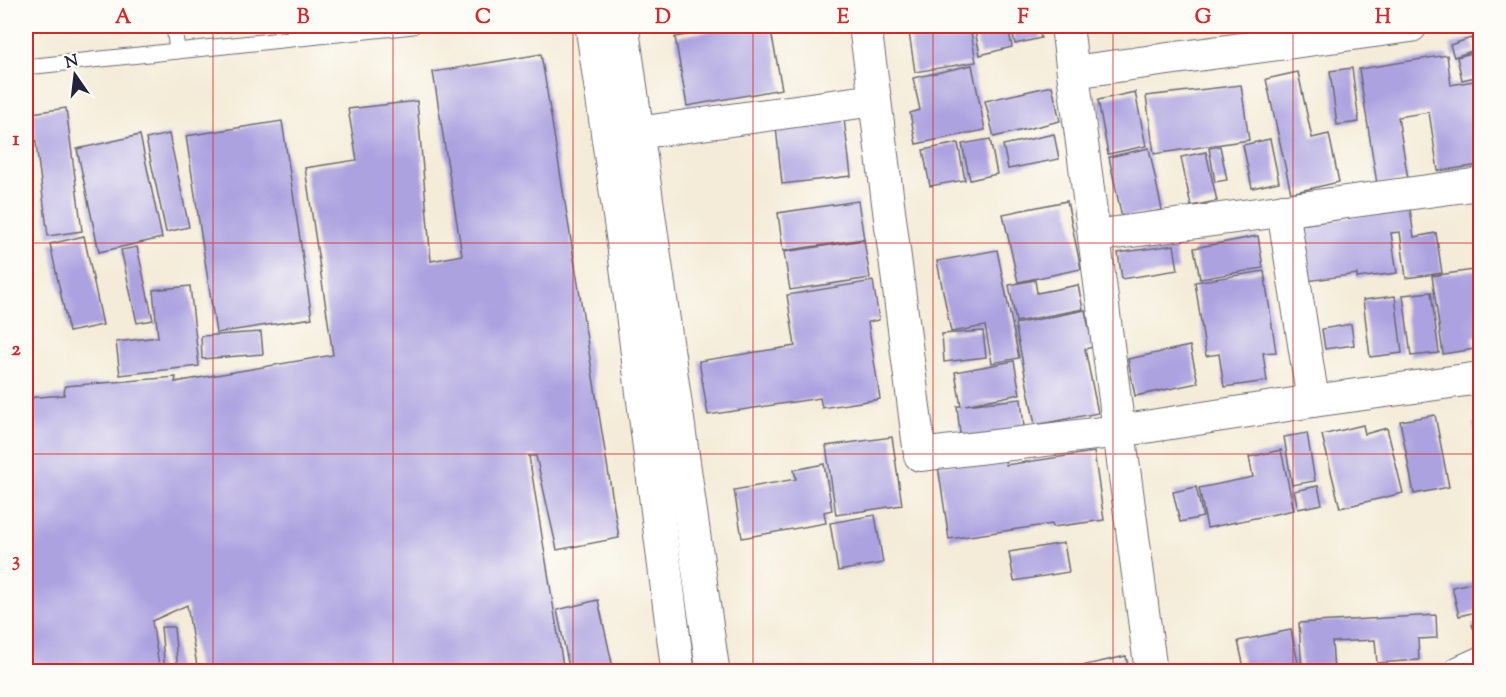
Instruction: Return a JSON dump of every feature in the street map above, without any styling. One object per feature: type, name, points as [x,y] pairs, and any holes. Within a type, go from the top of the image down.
[{"type":"street","points":[[592,26],[637,236],[713,672]]},
{"type":"street","points":[[622,26],[637,133],[637,236],[678,672]]},
{"type":"street","points":[[865,26],[920,455],[1119,431],[1480,378]]},
{"type":"street","points":[[1066,26],[1151,672]]},
{"type":"street","points":[[1073,72],[1411,26]]},
{"type":"street","points":[[637,133],[875,100]]},
{"type":"street","points":[[1094,236],[1480,183]]},
{"type":"street","points":[[1283,210],[1313,401]]},
{"type":"street","points":[[1460,672],[1480,663]]},
{"type":"lane","points":[[174,26],[177,51]]},
{"type":"lane","points":[[26,67],[413,26]]},
{"type":"building","points":[[738,26],[770,26],[782,89],[687,106],[675,37]]},
{"type":"building","points":[[908,26],[970,26],[976,62],[915,72]]},
{"type":"building","points":[[974,26],[1008,26],[1012,47],[980,55]]},
{"type":"building","points":[[1011,26],[1038,26],[1041,38],[1015,44]]},
{"type":"building","points":[[1471,38],[1475,50],[1454,57],[1450,45]]},
{"type":"building","points":[[1476,52],[1480,76],[1462,80],[1457,57]]},
{"type":"building","points":[[541,54],[619,538],[557,550],[536,456],[529,456],[564,672],[198,672],[187,605],[152,621],[160,672],[26,672],[26,398],[64,395],[65,386],[176,377],[175,382],[333,355],[305,168],[357,160],[348,109],[417,101],[431,261],[462,255],[433,72]]},
{"type":"building","points":[[1447,55],[1451,85],[1480,80],[1480,165],[1438,171],[1429,112],[1398,117],[1408,179],[1377,184],[1359,69]]},
{"type":"building","points":[[972,65],[985,130],[916,144],[910,113],[920,110],[913,78]]},
{"type":"building","points":[[1352,68],[1359,122],[1337,125],[1330,71]]},
{"type":"building","points":[[1298,72],[1312,138],[1329,134],[1339,182],[1291,193],[1266,79]]},
{"type":"building","points":[[1241,85],[1249,140],[1154,154],[1146,96]]},
{"type":"building","points":[[1052,86],[1060,121],[994,137],[985,101]]},
{"type":"building","points":[[1135,92],[1146,146],[1108,154],[1098,100]]},
{"type":"building","points":[[66,108],[82,231],[48,236],[32,113]]},
{"type":"building","points":[[844,119],[851,176],[782,184],[776,127]]},
{"type":"building","points":[[282,121],[312,318],[216,333],[186,136]]},
{"type":"building","points":[[169,134],[189,227],[166,232],[146,139]]},
{"type":"building","points":[[1054,134],[1059,159],[1008,169],[1003,145]]},
{"type":"building","points":[[140,135],[162,238],[99,252],[77,149]]},
{"type":"building","points":[[990,139],[997,174],[970,180],[962,144]]},
{"type":"building","points":[[1270,139],[1279,182],[1252,188],[1243,145]]},
{"type":"building","points":[[958,143],[965,180],[930,186],[923,150]]},
{"type":"building","points":[[1220,146],[1227,180],[1215,182],[1209,148]]},
{"type":"building","points":[[1149,148],[1162,210],[1122,218],[1109,157]]},
{"type":"building","points":[[1206,152],[1217,201],[1191,206],[1181,157]]},
{"type":"building","points":[[858,201],[864,239],[783,251],[778,213]]},
{"type":"building","points":[[1067,201],[1081,269],[1018,282],[1003,214]]},
{"type":"building","points":[[1410,209],[1414,237],[1436,233],[1442,273],[1406,278],[1400,232],[1391,233],[1397,273],[1357,278],[1357,274],[1307,281],[1299,225]]},
{"type":"building","points":[[84,236],[103,325],[69,332],[50,244]]},
{"type":"building","points":[[1258,236],[1263,268],[1200,279],[1194,248]]},
{"type":"building","points":[[864,240],[870,278],[790,290],[784,252]]},
{"type":"building","points":[[1174,245],[1178,270],[1122,279],[1118,253]]},
{"type":"building","points":[[137,247],[153,320],[137,323],[121,250]]},
{"type":"building","points":[[997,250],[1019,358],[992,363],[985,326],[951,332],[937,261]]},
{"type":"building","points":[[1480,269],[1480,336],[1473,337],[1474,349],[1443,354],[1432,276]]},
{"type":"building","points":[[1264,271],[1276,352],[1263,353],[1267,381],[1224,387],[1219,354],[1206,356],[1195,282]]},
{"type":"building","points":[[1035,280],[1037,293],[1078,285],[1083,309],[1016,322],[1009,285]]},
{"type":"building","points":[[873,281],[879,320],[868,322],[880,399],[822,408],[820,398],[708,415],[699,361],[795,346],[787,295]]},
{"type":"building","points":[[190,286],[199,366],[120,375],[116,342],[158,337],[153,290]]},
{"type":"building","points":[[1431,292],[1439,353],[1411,356],[1403,295]]},
{"type":"building","points":[[1395,296],[1402,353],[1370,357],[1363,300]]},
{"type":"building","points":[[1085,310],[1093,347],[1085,349],[1098,413],[1035,425],[1015,324]]},
{"type":"building","points":[[1351,324],[1354,345],[1325,349],[1322,329]]},
{"type":"building","points":[[983,331],[986,357],[944,362],[942,334]]},
{"type":"building","points":[[261,332],[263,354],[202,359],[201,336]]},
{"type":"building","points":[[1190,346],[1198,383],[1135,396],[1128,359]]},
{"type":"building","points":[[1014,361],[1020,394],[965,405],[1021,399],[1025,436],[961,443],[957,406],[961,406],[955,372]]},
{"type":"building","points":[[1435,415],[1449,487],[1414,494],[1400,421]]},
{"type":"building","points":[[1480,421],[1480,455],[1473,423]]},
{"type":"building","points":[[1363,425],[1365,434],[1387,428],[1403,493],[1340,508],[1322,435]]},
{"type":"building","points":[[1307,433],[1315,481],[1292,485],[1284,437]]},
{"type":"building","points":[[892,437],[902,505],[836,515],[826,446]]},
{"type":"building","points":[[1281,450],[1294,510],[1207,528],[1199,488],[1253,477],[1249,457]]},
{"type":"building","points":[[1094,452],[1104,520],[1053,527],[1052,524],[949,539],[938,466],[1004,457],[1006,465]]},
{"type":"building","points":[[824,464],[832,510],[824,512],[826,523],[742,538],[734,490],[796,479],[794,470]]},
{"type":"building","points":[[1318,486],[1322,504],[1298,509],[1294,491]]},
{"type":"building","points":[[1196,487],[1203,517],[1180,522],[1173,492]]},
{"type":"building","points":[[875,515],[883,563],[838,571],[830,523]]},
{"type":"building","points":[[1064,543],[1069,572],[1014,581],[1009,552]]},
{"type":"building","points":[[1480,581],[1480,611],[1459,616],[1452,587]]},
{"type":"building","points":[[598,600],[614,672],[570,672],[557,610]]},
{"type":"building","points":[[1436,615],[1437,638],[1418,639],[1419,660],[1377,663],[1375,640],[1332,642],[1334,671],[1302,672],[1299,623]]},
{"type":"building","points":[[1480,621],[1480,643],[1472,625]]},
{"type":"building","points":[[161,627],[174,627],[178,672],[165,672]]},
{"type":"building","points":[[1291,630],[1300,672],[1245,672],[1238,641]]},
{"type":"building","points":[[1126,656],[1129,672],[1074,672],[1073,668]]}]
